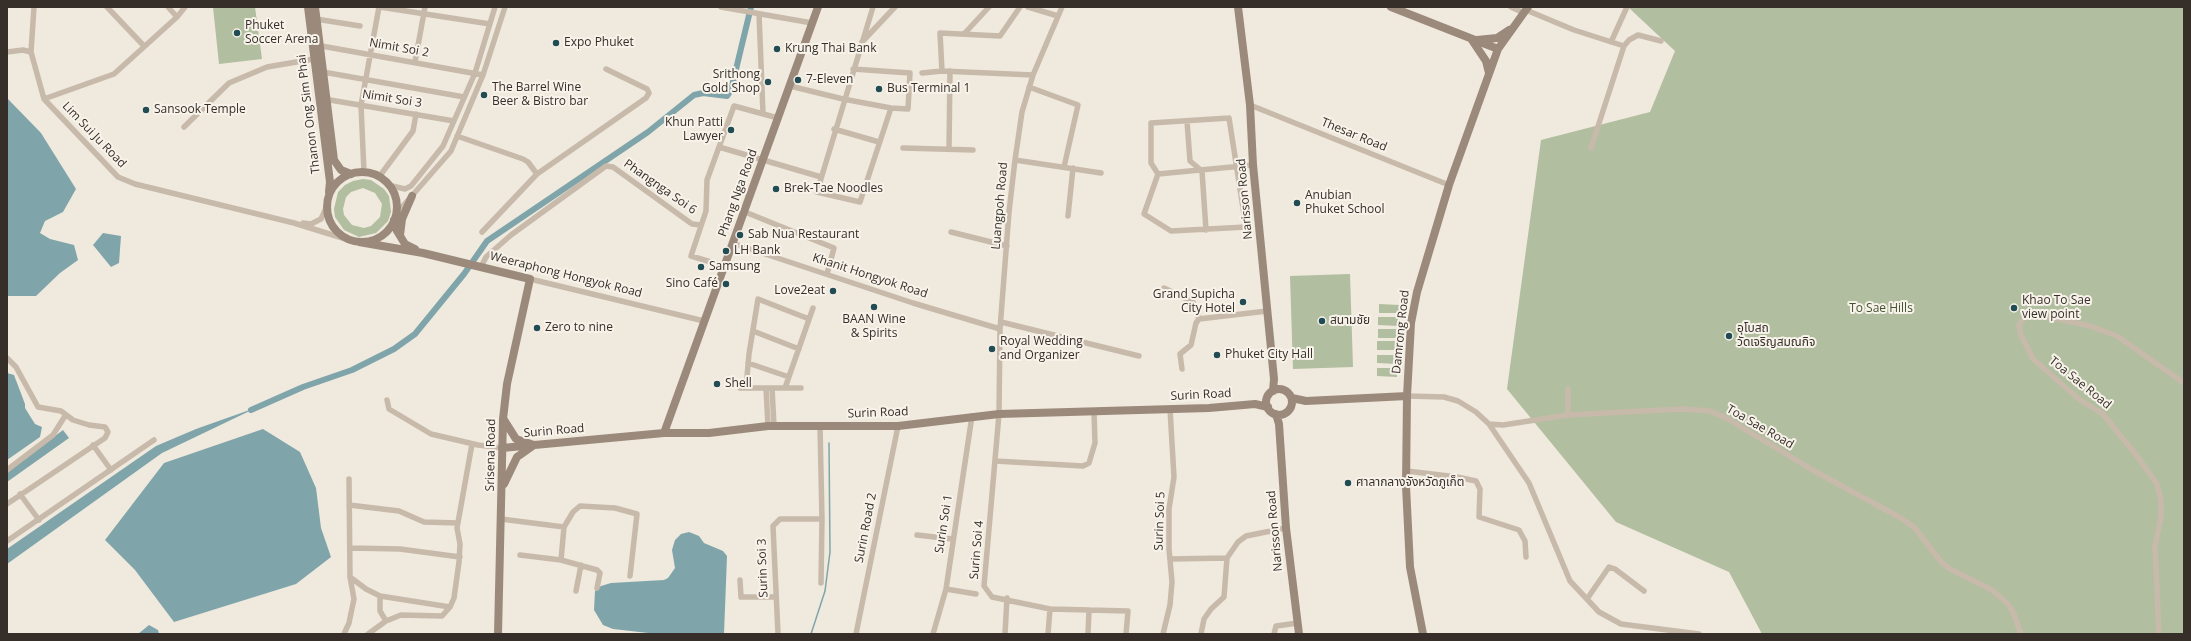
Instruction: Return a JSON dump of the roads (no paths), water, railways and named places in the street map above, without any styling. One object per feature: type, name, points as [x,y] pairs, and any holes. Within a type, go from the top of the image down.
[{"type":"street","name":"Lim Sui Ju Road","points":[[34,7],[31,52],[44,99],[118,176],[135,184],[294,223],[349,240]]},
{"type":"street","points":[[107,7],[144,46]]},
{"type":"street","points":[[168,7],[177,17]]},
{"type":"street","points":[[44,99],[114,74],[177,17],[185,7]]},
{"type":"street","name":"Thanon Ong Sim Phai","points":[[308,7],[323,72],[323,99],[330,182],[329,195]]},
{"type":"street","name":"Thanon Ong Sim Phai","points":[[315,7],[316,45],[314,59],[334,160],[341,170],[351,174]]},
{"type":"street","points":[[364,172],[361,105],[380,7],[490,24]]},
{"type":"street","points":[[415,62],[425,7]]},
{"type":"street","points":[[388,185],[405,189],[412,186],[443,146],[475,73],[495,7]]},
{"type":"street","points":[[395,217],[394,195],[388,185],[379,177],[364,172],[351,174],[335,185],[329,195],[327,206],[328,218],[340,235],[349,240],[359,242],[369,242],[382,236],[412,196],[451,151],[483,75],[505,7]]},
{"type":"street","points":[[721,7],[812,23]]},
{"type":"street","name":"Phang Nga Road","points":[[664,433],[818,7]]},
{"type":"street","points":[[872,7],[843,99],[817,192],[860,202],[891,108]]},
{"type":"street","points":[[860,44],[895,7]]},
{"type":"street","points":[[964,34],[989,7]]},
{"type":"street","points":[[942,71],[940,33],[1000,36],[1020,7]]},
{"type":"street","points":[[1028,7],[1058,16]]},
{"type":"street","name":"Luangpoh Road","points":[[999,414],[1000,329],[1015,160],[1022,112],[1033,75],[1062,7]]},
{"type":"street","name":"Narisson Road","points":[[1239,7],[1250,105],[1253,165],[1276,390]]},
{"type":"street","points":[[1391,7],[1498,49]]},
{"type":"street","points":[[1511,7],[1526,10],[1574,30],[1624,46]]},
{"type":"street","points":[[1611,42],[1627,7]]},
{"type":"street","name":"Damrong Road","points":[[1422,634],[1410,567],[1407,471],[1406,396],[1411,323],[1417,287],[1449,185],[1498,49],[1526,10]]},
{"type":"street","points":[[756,13],[763,113]]},
{"type":"street","points":[[316,19],[360,26]]},
{"type":"street","points":[[1472,40],[1497,38],[1513,28]]},
{"type":"street","points":[[1591,148],[1624,46],[1629,40],[1638,35],[1661,40]]},
{"type":"street","points":[[1472,40],[1486,61],[1489,73]]},
{"type":"street","name":"Nimit Soi 2","points":[[316,45],[483,75]]},
{"type":"street","points":[[7,52],[23,50],[31,52]]},
{"type":"street","points":[[184,127],[230,83],[267,67],[314,59]]},
{"type":"street","points":[[482,232],[537,174],[646,98],[649,93],[647,89],[606,69]]},
{"type":"street","points":[[790,86],[843,99],[891,108],[908,109],[910,73],[852,69]]},
{"type":"street","points":[[949,149],[950,71]]},
{"type":"street","points":[[922,73],[950,71],[1033,75]]},
{"type":"street","points":[[323,72],[464,97]]},
{"type":"street","points":[[1029,87],[1078,105],[1064,167]]},
{"type":"street","name":"Nimit Soi 3","points":[[323,99],[454,121]]},
{"type":"street","name":"Thesar Road","points":[[1250,105],[1449,185]]},
{"type":"street","points":[[701,225],[706,211],[706,180],[734,106],[778,118]]},
{"type":"street","points":[[379,177],[413,131],[416,114]]},
{"type":"street","points":[[1229,118],[1246,227],[1171,231],[1144,214],[1158,174],[1151,163],[1151,123],[1229,118]]},
{"type":"street","points":[[1187,121],[1190,161],[1202,171],[1206,230]]},
{"type":"street","points":[[834,130],[880,142]]},
{"type":"street","points":[[457,136],[523,159],[528,162],[537,174]]},
{"type":"street","points":[[718,148],[821,177]]},
{"type":"street","points":[[903,148],[973,150]]},
{"type":"street","points":[[1015,160],[1101,173]]},
{"type":"street","points":[[1158,174],[1237,168],[1253,165]]},
{"type":"street","name":"Phangnga Soi 6","points":[[479,266],[486,257],[511,235],[606,166],[613,167],[692,224],[701,225],[691,256],[724,266]]},
{"type":"street","points":[[1068,216],[1073,168]]},
{"type":"street","points":[[400,236],[402,219],[412,196]]},
{"type":"street","name":"Lim Sui Ju Road","points":[[294,223],[316,222],[324,214],[327,206]]},
{"type":"street","points":[[745,212],[834,248],[827,274]]},
{"type":"street","name":"Weeraphong Hongyok Road","points":[[395,217],[400,236],[405,244],[422,252]]},
{"type":"street","points":[[950,232],[1007,246]]},
{"type":"street","name":"Weeraphong Hongyok Road","points":[[359,242],[422,252],[704,321]]},
{"type":"street","name":"Khanit Hongyok Road","points":[[732,243],[913,303],[1000,329]]},
{"type":"street","name":"Srisena Road","points":[[498,634],[503,419],[507,384],[530,279]]},
{"type":"street","points":[[1164,288],[1193,302],[1199,320]]},
{"type":"street","points":[[801,388],[743,388],[758,299],[810,319]]},
{"type":"street","points":[[786,388],[813,308]]},
{"type":"street","points":[[1182,369],[1180,354],[1191,345],[1196,323],[1199,320],[1267,311]]},
{"type":"street","name":"Toa Sae Road","points":[[2159,634],[2156,547],[2161,517],[2161,501],[2157,484],[2137,456],[2103,414],[2080,400],[2033,359],[2021,335],[2019,325],[2026,315],[2035,314],[2090,326],[2117,336],[2184,383]]},
{"type":"street","points":[[1001,322],[1139,356]]},
{"type":"street","points":[[752,331],[799,349]]},
{"type":"street","points":[[7,358],[16,367],[38,407],[61,411],[65,416],[89,425],[105,427],[108,432],[105,438],[7,504]]},
{"type":"street","points":[[748,363],[789,377]]},
{"type":"street","points":[[769,388],[771,426]]},
{"type":"street","points":[[1568,389],[1568,415]]},
{"type":"street","points":[[1292,401],[1287,391],[1276,390],[1267,403],[1279,414],[1292,401],[1406,396],[1444,397],[1458,401],[1476,412],[1489,424],[1529,483],[1570,581],[1599,612],[1621,624],[1681,633],[1699,634]]},
{"type":"street","points":[[387,400],[389,409],[431,434],[472,444],[502,448]]},
{"type":"street","name":"Surin Road","points":[[502,448],[664,433],[709,433],[771,426],[898,426],[999,414],[1170,409],[1267,403]]},
{"type":"street","name":"Surin Soi 5","points":[[1163,634],[1170,605],[1172,582],[1169,509],[1174,477],[1170,409]]},
{"type":"street","name":"Toa Sae Road","points":[[1489,424],[1503,425],[1568,415],[1682,409],[1710,412],[1728,419],[1816,472],[1901,518],[1915,528],[1941,562],[1950,569],[1992,590],[2008,604],[2014,614],[2021,634]]},
{"type":"street","points":[[995,461],[1083,466],[1089,463],[1095,443],[1094,412]]},
{"type":"street","name":"Surin Soi 4","points":[[999,414],[984,586],[992,597],[1007,598],[1050,608],[1128,611],[1126,634]]},
{"type":"street","name":"Narisson Road","points":[[1279,414],[1286,528],[1299,634]]},
{"type":"street","points":[[7,470],[53,435],[65,416]]},
{"type":"street","name":"Surin Soi 1","points":[[933,634],[946,589],[952,539],[972,416]]},
{"type":"street","points":[[503,419],[516,439],[534,445]]},
{"type":"street","points":[[820,426],[822,519],[821,583]]},
{"type":"street","name":"Surin Road 2","points":[[856,634],[898,426]]},
{"type":"street","points":[[7,541],[154,440]]},
{"type":"street","points":[[368,634],[386,621],[400,615],[442,616],[450,608],[454,598],[460,557],[458,523],[472,444]]},
{"type":"street","points":[[93,445],[112,470]]},
{"type":"street","points":[[502,488],[517,457],[534,445]]},
{"type":"street","points":[[1407,471],[1457,477],[1476,481],[1480,489],[1479,517],[1520,530],[1525,541],[1526,557]]},
{"type":"street","points":[[344,634],[349,623],[354,599],[350,577],[349,479]]},
{"type":"street","points":[[20,494],[38,520]]},
{"type":"street","points":[[349,505],[399,511],[424,522],[458,523]]},
{"type":"street","points":[[561,560],[564,527],[573,512],[580,506],[614,508],[637,514],[630,576]]},
{"type":"street","points":[[501,519],[564,527]]},
{"type":"street","name":"Surin Soi 3","points":[[778,634],[774,597],[773,526],[780,519],[822,519]]},
{"type":"street","points":[[1201,634],[1207,614],[1224,597],[1227,558],[1238,542],[1246,536],[1286,528]]},
{"type":"street","points":[[916,535],[952,539]]},
{"type":"street","points":[[350,548],[400,549],[460,557]]},
{"type":"street","points":[[520,556],[561,560],[597,570],[600,574],[597,588]]},
{"type":"street","points":[[1170,559],[1227,558]]},
{"type":"street","points":[[576,591],[581,565]]},
{"type":"street","points":[[1587,599],[1609,567],[1644,591]]},
{"type":"street","points":[[350,577],[366,589],[380,596],[450,608]]},
{"type":"street","points":[[740,580],[741,597],[774,597]]},
{"type":"street","points":[[946,589],[976,594]]},
{"type":"street","points":[[380,596],[380,611],[386,621]]},
{"type":"street","points":[[1006,634],[1007,598]]},
{"type":"street","points":[[1048,634],[1050,608]]},
{"type":"street","points":[[1088,634],[1089,610]]},
{"type":"street","points":[[1274,634],[1276,626],[1298,623]]},
{"type":"water","points":[[7,98],[41,133],[76,189],[63,212],[45,221],[40,233],[50,239],[74,245],[78,260],[60,273],[36,296],[7,296]]},
{"type":"water","points":[[103,233],[121,236],[119,263],[111,267],[93,245]]},
{"type":"water","points":[[7,373],[14,375],[25,404],[25,408],[35,424],[42,427],[40,437],[7,460]]},
{"type":"water","points":[[258,407],[162,453],[7,564],[7,549],[156,446],[196,429]]},
{"type":"water","points":[[263,429],[300,452],[316,488],[321,528],[331,557],[296,584],[174,622],[135,570],[105,540],[164,463]]},
{"type":"water","points":[[63,430],[69,438],[7,482],[7,472]]},
{"type":"water","points":[[689,532],[699,536],[704,543],[723,551],[727,556],[724,634],[657,634],[613,629],[603,625],[594,610],[595,591],[601,586],[611,583],[664,580],[668,578],[675,568],[672,550],[675,540],[681,534]]},
{"type":"water","points":[[149,625],[158,630],[159,634],[138,634]]},
{"type":"waterway","points":[[251,410],[303,387],[352,370],[394,349],[415,334],[464,274],[487,241],[648,132],[694,95],[703,93],[727,96],[731,90],[751,7]]},
{"type":"waterway","points":[[811,634],[825,591],[830,552],[829,443]]},
{"type":"place","name":"Phuket Soccer Arena","points":[[237,33]]},
{"type":"place","name":"Expo Phuket","points":[[556,43]]},
{"type":"place","name":"Krung Thai Bank","points":[[777,49]]},
{"type":"place","name":"7-Eleven","points":[[798,80]]},
{"type":"place","name":"Srithong Gold Shop","points":[[768,82]]},
{"type":"place","name":"Bus Terminal 1","points":[[879,89]]},
{"type":"place","name":"The Barrel Wine Beer & Bistro bar","points":[[484,95]]},
{"type":"place","name":"Sansook Temple","points":[[146,110]]},
{"type":"place","name":"Khun Patti Lawyer","points":[[731,130]]},
{"type":"place","name":"Brek-Tae Noodles","points":[[776,189]]},
{"type":"place","name":"Anubian Phuket School","points":[[1297,203]]},
{"type":"place","name":"Sab Nua Restaurant","points":[[740,235]]},
{"type":"place","name":"LH Bank","points":[[726,251]]},
{"type":"place","name":"Samsung","points":[[701,267]]},
{"type":"place","name":"Sino Café","points":[[726,284]]},
{"type":"place","name":"Love2eat","points":[[833,291]]},
{"type":"place","name":"Grand Supicha City Hotel","points":[[1243,302]]},
{"type":"place","name":"BAAN Wine & Spirits","points":[[874,307]]},
{"type":"place","name":"Khao To Sae view point","points":[[2014,308]]},
{"type":"place","name":"สนามชัย","points":[[1322,321]]},
{"type":"place","name":"Zero to nine","points":[[537,328]]},
{"type":"place","name":"อุโบสถ วัดเจริญสมณกิจ","points":[[1729,336]]},
{"type":"place","name":"Royal Wedding and Organizer","points":[[992,349]]},
{"type":"place","name":"Phuket City Hall","points":[[1217,355]]},
{"type":"place","name":"Shell","points":[[717,384]]},
{"type":"place","name":"ศาลากลางจังหวัดภูเก็ต","points":[[1348,483]]},
{"type":"park label","name":"To Sae Hills","points":[[1881,309]]}]
